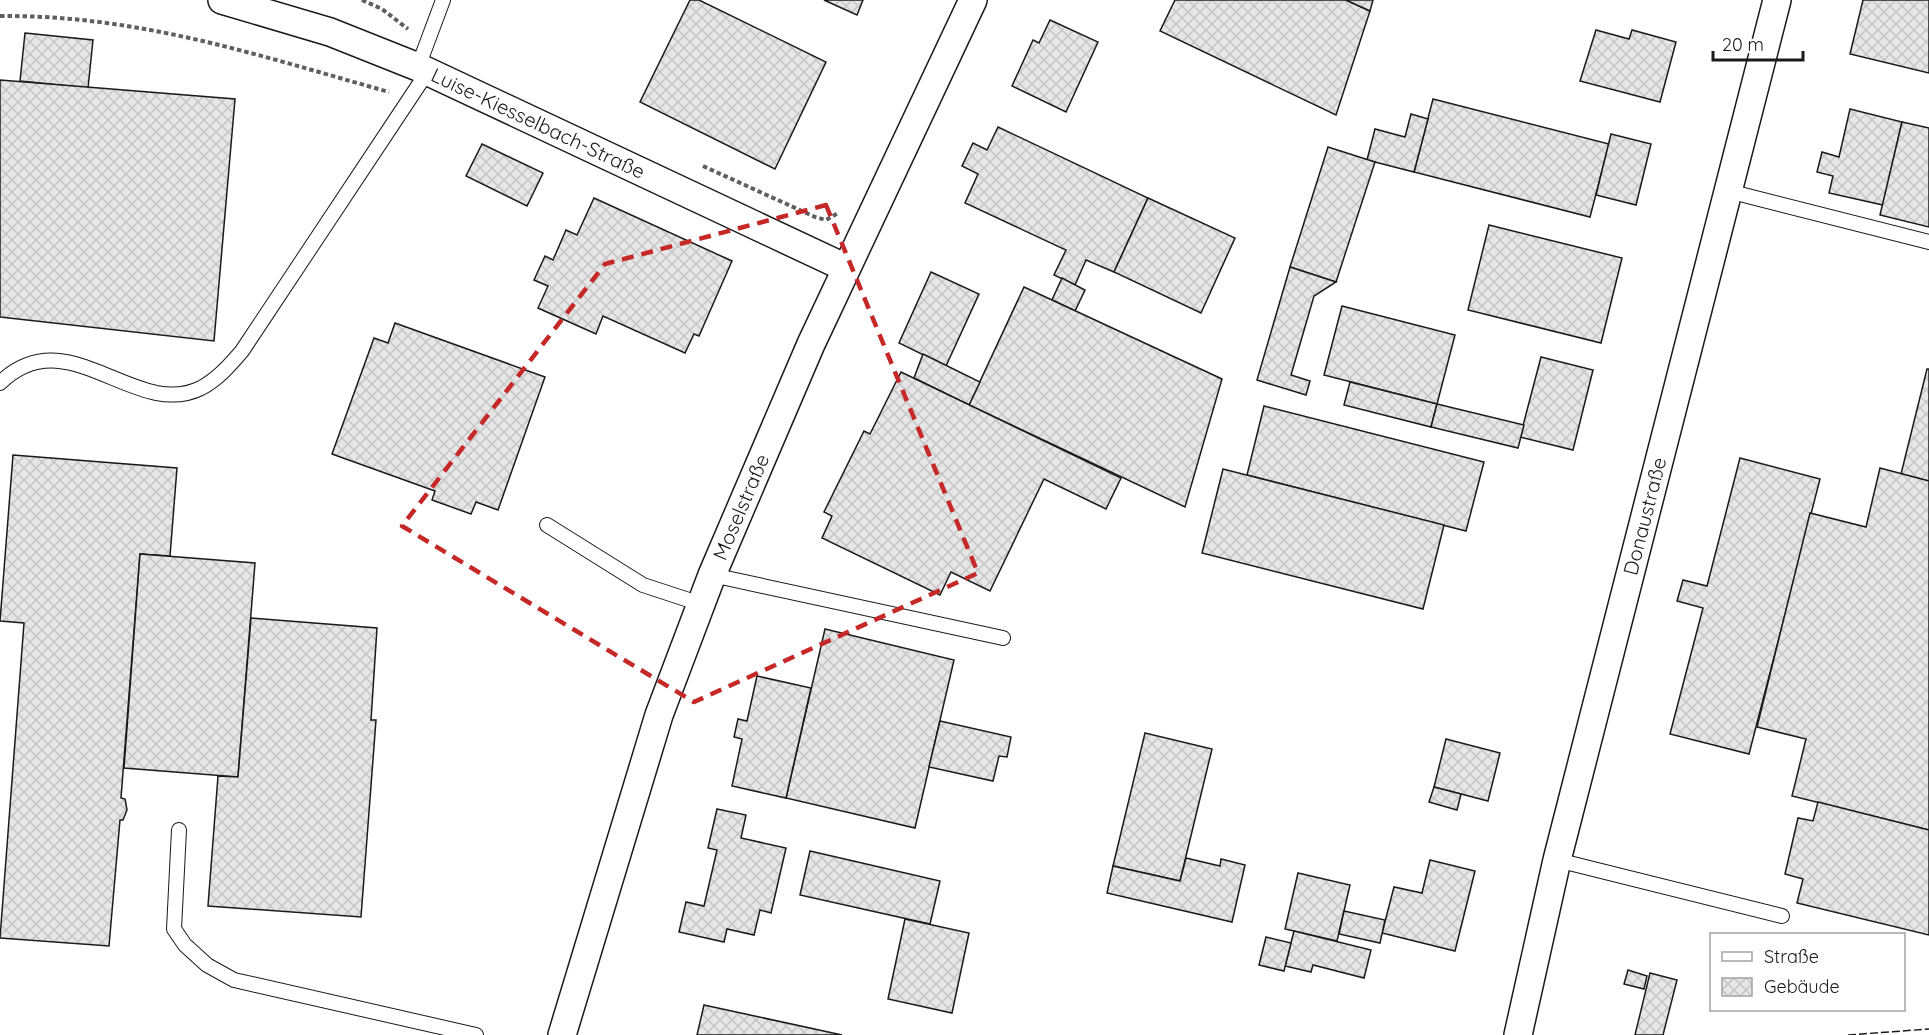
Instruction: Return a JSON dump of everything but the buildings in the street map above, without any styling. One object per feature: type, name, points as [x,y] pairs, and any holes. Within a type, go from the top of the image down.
[{"type":"street","name":"Luise-Kiesselbach-Straße","points":[[222,0],[330,32],[423,69],[846,268]]},
{"type":"street","name":"Moselstraße","points":[[562,1035],[659,715],[712,575],[846,268],[973,0]]},
{"type":"street","name":"Donaustraße","points":[[1518,1035],[1557,860],[1777,0]]},
{"type":"lane","points":[[0,383],[21,367],[45,361],[69,361],[163,394],[184,393],[200,388],[220,376],[242,351],[423,69],[443,0]]},
{"type":"lane","points":[[1728,191],[1929,242]]},
{"type":"lane","points":[[548,525],[643,585],[701,604]]},
{"type":"lane","points":[[712,575],[1003,638]]},
{"type":"lane","points":[[179,830],[174,929],[185,945],[207,965],[234,980],[476,1035]]},
{"type":"lane","points":[[1557,860],[1782,916]]},
{"type":"highlighted area","points":[[826,205],[978,573],[694,702],[402,526],[605,264]]},
{"type":"fence","points":[[1848,1035],[1929,1029]]}]
